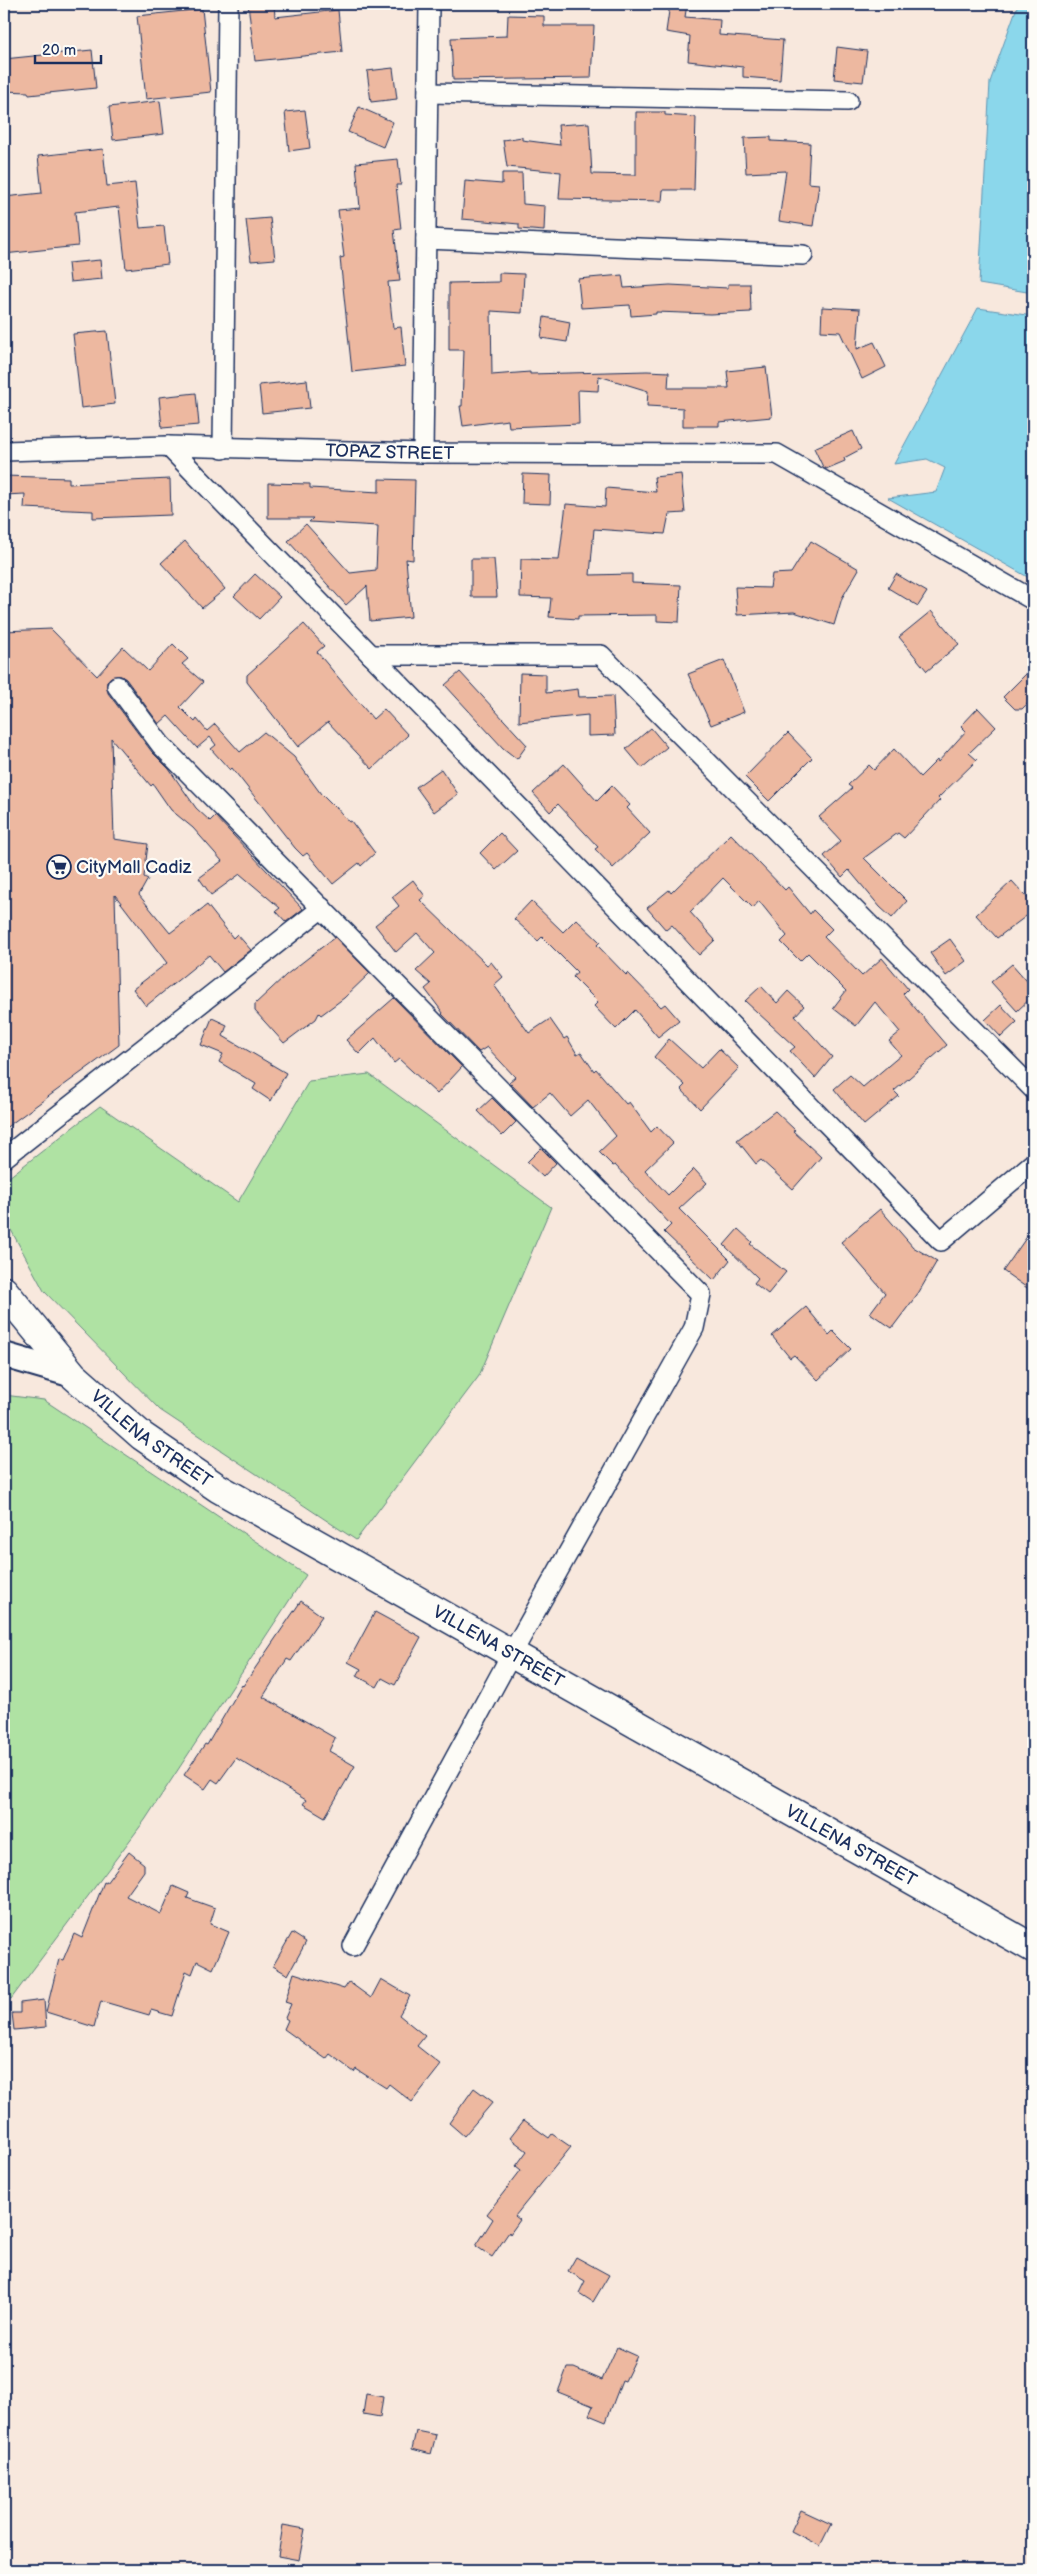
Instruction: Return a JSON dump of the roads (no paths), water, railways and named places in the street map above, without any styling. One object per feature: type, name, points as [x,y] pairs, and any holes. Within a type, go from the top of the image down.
[{"type":"main road","name":"VILLENA STREET","points":[[4,1291],[73,1375],[142,1436],[218,1488],[1033,1948]]},
{"type":"street","points":[[223,449],[228,4]]},
{"type":"street","points":[[423,453],[430,4]]},
{"type":"street","points":[[428,93],[848,101]]},
{"type":"street","points":[[426,240],[803,255]]},
{"type":"street","points":[[168,446],[941,1241],[1033,1163]]},
{"type":"street","name":"TOPAZ STREET","points":[[4,451],[168,446],[423,453],[777,454],[1033,600]]},
{"type":"street","points":[[371,655],[601,655],[1033,1089]]},
{"type":"street","points":[[117,686],[161,745],[701,1294],[694,1328],[353,1946]]},
{"type":"street","points":[[4,1158],[322,908]]},
{"type":"street","points":[[4,1355],[73,1375]]},
{"type":"water","points":[[1018,4],[1033,4],[1033,293],[979,284],[990,82]]},
{"type":"water","points":[[978,308],[1033,316],[1033,580],[888,498],[936,492],[945,468],[927,459],[894,464]]},
{"type":"place","name":"CityMall Cadiz","points":[[59,867]]}]
